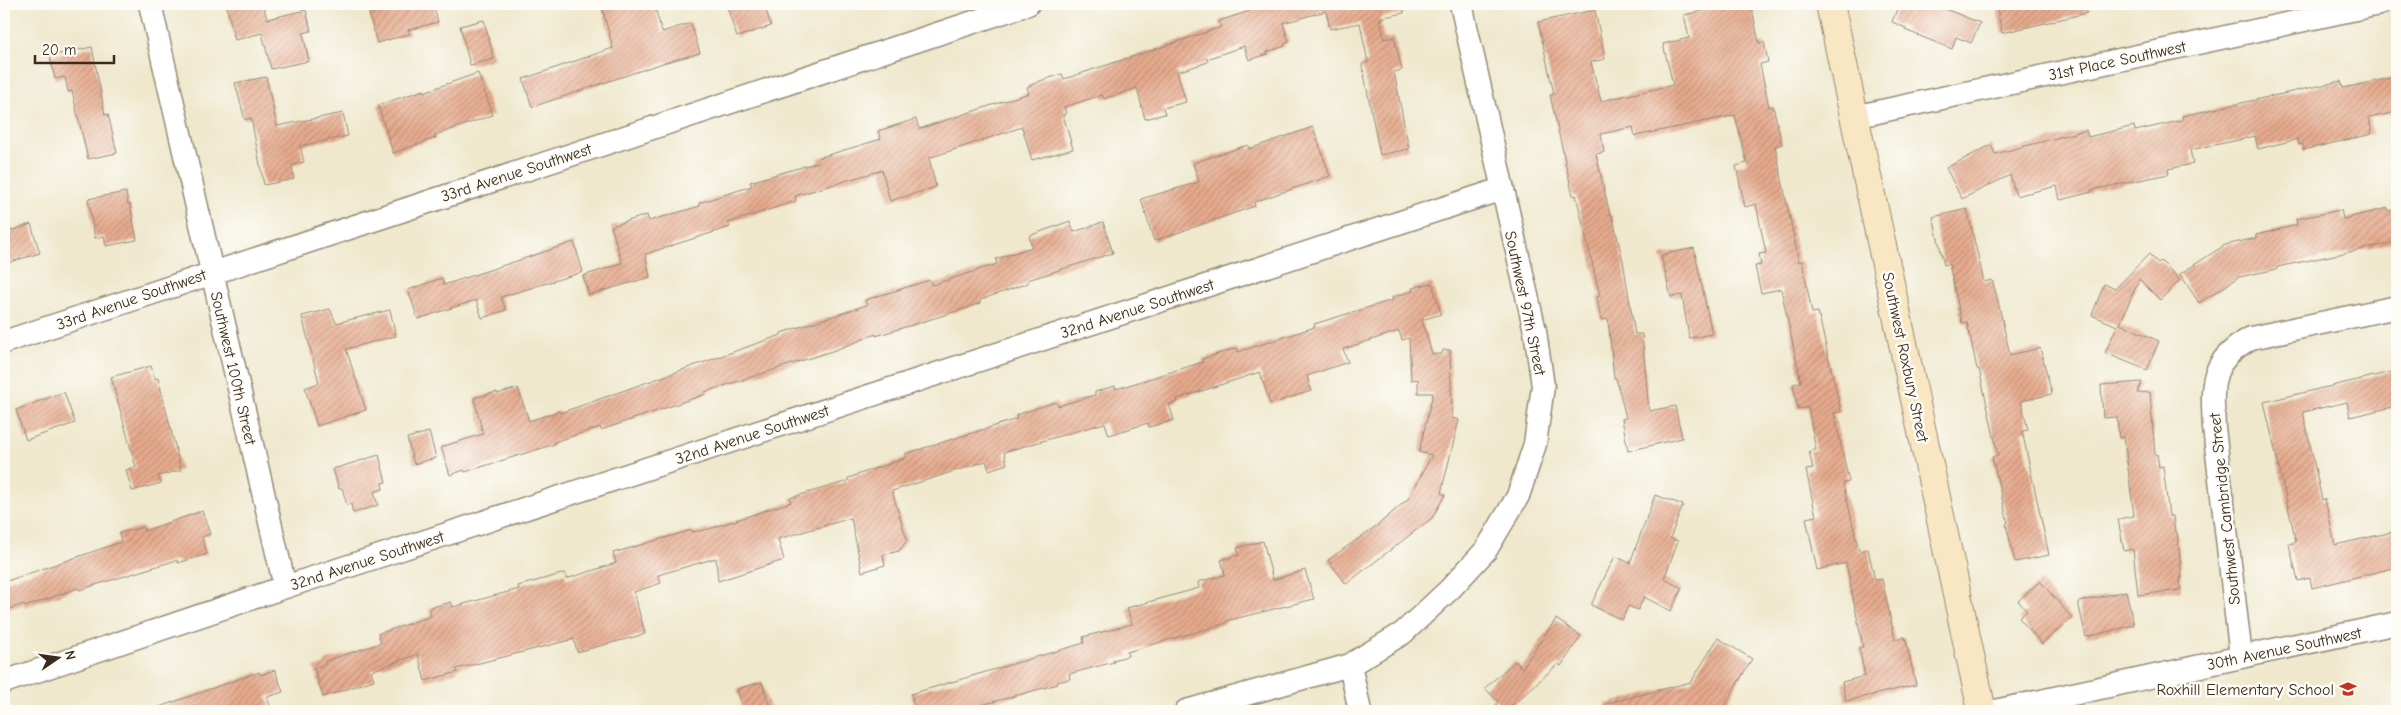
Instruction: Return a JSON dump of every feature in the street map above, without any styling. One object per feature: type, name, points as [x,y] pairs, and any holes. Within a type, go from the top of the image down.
[{"type":"main road","name":"Southwest Roxbury Street","points":[[1830,4],[1982,711]]},
{"type":"street","name":"Southwest 100th Street","points":[[150,4],[285,587]]},
{"type":"street","name":"33rd Avenue Southwest","points":[[4,342],[1028,4]]},
{"type":"street","name":"Southwest 97th Street","points":[[1186,711],[1350,665],[1403,633],[1451,588],[1486,550],[1518,496],[1535,444],[1543,386],[1535,331],[1462,4]]},
{"type":"street","name":"31st Place Southwest","points":[[1854,117],[2379,4]]},
{"type":"street","name":"32nd Avenue Southwest","points":[[4,682],[285,587],[1502,189]]},
{"type":"street","name":"Southwest Cambridge Street","points":[[2241,657],[2214,428],[2212,391],[2220,362],[2236,347],[2251,338],[2397,307]]},
{"type":"street","name":"30th Avenue Southwest","points":[[1995,711],[2397,623]]},
{"type":"street","points":[[1350,665],[1360,711]]},
{"type":"building","points":[[226,4],[263,4],[267,19],[306,10],[311,31],[303,33],[309,61],[271,69],[262,33],[235,40]]},
{"type":"building","points":[[405,4],[433,4],[438,22],[408,30],[410,34],[377,43],[369,14]]},
{"type":"building","points":[[601,4],[654,4],[662,32],[691,23],[700,53],[663,63],[532,107],[523,79],[613,48]]},
{"type":"building","points":[[739,4],[764,4],[771,26],[737,37],[727,7]]},
{"type":"building","points":[[1271,4],[1403,4],[1404,13],[1380,18],[1384,39],[1394,37],[1402,70],[1394,72],[1409,149],[1380,155],[1362,64],[1368,62],[1360,23],[1330,29],[1326,11],[1283,23],[1289,42],[1284,44],[1285,46],[1267,52],[1268,54],[1249,60],[1244,46],[1207,59],[1208,62],[1177,72],[1186,102],[1163,108],[1165,114],[1145,119],[1137,88],[1104,99],[1102,95],[1064,107],[1066,114],[1063,115],[1073,149],[1032,160],[1022,127],[929,158],[936,187],[890,201],[882,170],[795,196],[796,201],[728,223],[730,227],[645,254],[650,277],[589,295],[583,276],[622,263],[611,226],[647,215],[649,221],[700,206],[699,203],[752,186],[750,182],[819,162],[818,158],[881,139],[878,131],[916,119],[919,129],[1029,93],[1027,87],[1040,81],[1062,74],[1064,79],[1221,27],[1219,21]]},
{"type":"building","points":[[1718,4],[1751,4],[1759,43],[1764,42],[1768,62],[1760,64],[1769,107],[1773,106],[1782,144],[1775,146],[1799,262],[1802,261],[1812,313],[1818,312],[1841,412],[1834,413],[1849,482],[1843,483],[1859,551],[1868,549],[1875,580],[1882,579],[1895,640],[1905,637],[1916,685],[1846,701],[1842,682],[1865,676],[1859,648],[1863,647],[1846,563],[1817,570],[1806,518],[1816,516],[1806,470],[1813,469],[1809,451],[1816,450],[1808,407],[1798,409],[1793,384],[1801,382],[1781,289],[1761,293],[1755,266],[1761,265],[1759,254],[1766,253],[1756,204],[1745,207],[1736,166],[1747,163],[1735,115],[1635,136],[1633,127],[1601,134],[1604,152],[1596,154],[1623,261],[1635,334],[1642,334],[1649,411],[1675,406],[1682,438],[1628,451],[1622,419],[1626,418],[1616,378],[1614,378],[1608,319],[1601,320],[1597,297],[1600,296],[1576,195],[1573,196],[1550,95],[1554,94],[1538,22],[1595,10],[1605,59],[1591,62],[1601,101],[1673,85],[1663,44],[1689,38],[1684,15],[1719,7]]},
{"type":"building","points":[[1899,4],[1933,4],[1980,23],[1971,43],[1956,37],[1952,49],[1905,30],[1906,28],[1892,22]]},
{"type":"building","points":[[1996,4],[2086,4],[2087,13],[2002,33]]},
{"type":"building","points":[[484,20],[494,59],[470,65],[460,26]]},
{"type":"building","points":[[92,47],[105,115],[108,114],[117,153],[88,159],[72,91],[68,92],[65,77],[55,79],[50,56]]},
{"type":"building","points":[[478,73],[493,115],[435,135],[436,138],[393,153],[378,105],[424,90],[424,92]]},
{"type":"building","points":[[266,77],[277,126],[343,113],[348,136],[300,146],[304,162],[292,165],[294,179],[264,185],[251,118],[245,120],[235,83]]},
{"type":"building","points":[[2397,77],[2397,112],[2369,118],[2372,134],[2303,150],[2303,144],[2299,145],[2298,139],[2258,149],[2255,136],[2190,150],[2193,164],[2168,169],[2169,174],[2091,190],[2092,192],[2060,200],[2057,186],[2016,196],[2010,175],[1962,199],[1946,168],[1991,145],[1995,154],[2086,130],[2088,137],[2134,126],[2135,131],[2183,120],[2182,116],[2341,81],[2343,88]]},
{"type":"building","points":[[1313,127],[1330,176],[1254,202],[1255,206],[1154,241],[1141,199],[1199,182],[1193,163],[1248,145],[1249,149]]},
{"type":"building","points":[[126,192],[137,240],[106,246],[104,236],[95,238],[88,199]]},
{"type":"building","points":[[2388,208],[2389,211],[2397,209],[2397,242],[2277,267],[2277,269],[2239,277],[2199,303],[2180,274],[2225,245],[2256,238],[2256,235],[2297,225],[2296,219],[2341,210],[2343,219]]},
{"type":"building","points":[[1967,209],[1984,282],[1992,280],[2010,355],[2040,348],[2052,394],[2021,401],[2028,430],[2022,431],[2049,555],[2015,562],[2006,524],[2008,523],[1992,457],[1998,455],[1979,369],[1977,369],[1967,322],[1962,323],[1949,264],[1944,265],[1933,217]]},
{"type":"building","points":[[1070,221],[1074,232],[1103,222],[1113,253],[1028,280],[1028,283],[980,300],[980,303],[967,308],[876,336],[876,334],[838,349],[705,392],[706,394],[601,430],[600,427],[554,442],[555,444],[450,475],[441,447],[483,434],[474,398],[518,388],[529,421],[559,411],[560,413],[781,335],[781,333],[867,305],[865,300],[930,280],[932,285],[997,264],[996,259],[1032,247],[1029,236]]},
{"type":"building","points":[[31,224],[40,253],[4,264],[4,233]]},
{"type":"building","points":[[574,242],[583,272],[501,297],[506,310],[482,318],[476,300],[418,319],[408,290],[442,278],[444,285]]},
{"type":"building","points":[[1694,248],[1712,334],[1689,338],[1682,295],[1671,297],[1661,255]]},
{"type":"building","points":[[2149,254],[2158,263],[2161,261],[2180,280],[2160,300],[2139,279],[2120,324],[2159,341],[2147,370],[2105,353],[2117,326],[2092,315],[2104,284],[2115,289]]},
{"type":"building","points":[[1432,283],[1441,314],[1422,320],[1432,354],[1442,354],[1443,350],[1450,350],[1452,418],[1459,420],[1441,493],[1445,495],[1432,518],[1346,584],[1328,560],[1379,524],[1409,498],[1432,455],[1419,452],[1433,393],[1418,393],[1418,379],[1411,380],[1409,338],[1402,340],[1399,331],[1343,349],[1348,362],[1307,376],[1311,391],[1270,404],[1260,372],[1177,399],[1178,402],[1169,404],[1174,420],[1149,427],[1148,423],[1109,435],[1105,423],[1004,452],[1007,464],[989,470],[986,461],[892,491],[907,540],[899,551],[883,555],[885,565],[862,572],[851,518],[778,539],[784,560],[718,581],[716,558],[658,575],[661,583],[634,592],[645,634],[577,652],[574,639],[456,669],[458,672],[425,681],[418,654],[371,671],[374,680],[323,697],[314,668],[325,664],[325,661],[381,643],[378,634],[431,616],[429,608],[451,602],[453,607],[519,589],[518,586],[565,573],[566,579],[616,563],[613,553],[692,530],[693,532],[709,529],[791,502],[790,498],[848,481],[848,478],[906,458],[905,454],[1017,419],[1016,415],[1056,402],[1058,406],[1095,395],[1095,392],[1115,386],[1116,389],[1203,362],[1202,359],[1237,348],[1238,352],[1315,327],[1314,324],[1393,300],[1392,297],[1413,291],[1412,288]]},
{"type":"building","points":[[330,309],[336,323],[390,310],[396,336],[346,349],[366,410],[317,426],[305,388],[319,383],[302,316]]},
{"type":"building","points":[[151,366],[155,379],[158,378],[181,470],[158,476],[161,483],[132,491],[126,470],[136,467],[111,377]]},
{"type":"building","points":[[2391,372],[2397,406],[2350,417],[2347,402],[2303,412],[2322,500],[2325,499],[2335,545],[2397,531],[2397,567],[2312,588],[2310,578],[2298,581],[2289,544],[2296,542],[2264,402]]},
{"type":"building","points":[[2142,382],[2137,393],[2150,392],[2155,455],[2157,454],[2159,467],[2163,466],[2169,516],[2173,516],[2175,532],[2177,532],[2182,578],[2180,578],[2181,590],[2138,595],[2133,549],[2124,551],[2118,519],[2134,516],[2124,437],[2119,438],[2117,417],[2103,418],[2101,385]]},
{"type":"building","points":[[64,392],[75,423],[26,440],[16,410]]},
{"type":"building","points":[[429,432],[436,458],[414,464],[407,438]]},
{"type":"building","points":[[379,455],[386,482],[382,483],[383,489],[374,492],[378,505],[353,513],[351,504],[347,505],[342,488],[339,489],[333,469]]},
{"type":"building","points":[[1655,495],[1683,505],[1670,538],[1678,541],[1664,579],[1682,588],[1671,611],[1644,597],[1638,610],[1628,606],[1622,620],[1591,605],[1615,556],[1630,563]]},
{"type":"building","points":[[202,511],[210,534],[202,537],[207,554],[178,563],[177,560],[79,590],[78,588],[25,607],[24,604],[4,611],[4,582],[121,542],[119,533],[143,527],[144,531]]},
{"type":"building","points":[[1263,541],[1273,580],[1305,570],[1314,599],[1226,621],[1227,623],[1127,652],[1128,656],[1113,660],[1114,662],[1069,674],[1070,679],[1057,682],[1058,684],[959,711],[915,711],[911,694],[1084,643],[1083,637],[1132,624],[1127,608],[1199,588],[1198,582],[1225,575],[1221,560],[1239,555],[1237,548]]},
{"type":"building","points":[[2040,581],[2072,618],[2042,644],[2019,618],[2027,611],[2018,601]]},
{"type":"building","points":[[2126,591],[2134,625],[2086,637],[2078,602]]},
{"type":"building","points":[[1556,619],[1581,636],[1561,666],[1558,664],[1506,711],[1492,711],[1498,702],[1485,688],[1515,661],[1522,668]]},
{"type":"building","points":[[1718,638],[1752,659],[1721,711],[1606,711],[1605,704],[1691,682]]},
{"type":"building","points":[[275,670],[283,692],[267,697],[272,711],[156,711],[156,708],[259,672],[260,675]]},
{"type":"building","points":[[762,682],[771,711],[743,711],[737,689]]},
{"type":"place","name":"Roxhill Elementary School","points":[[2348,689]]}]
